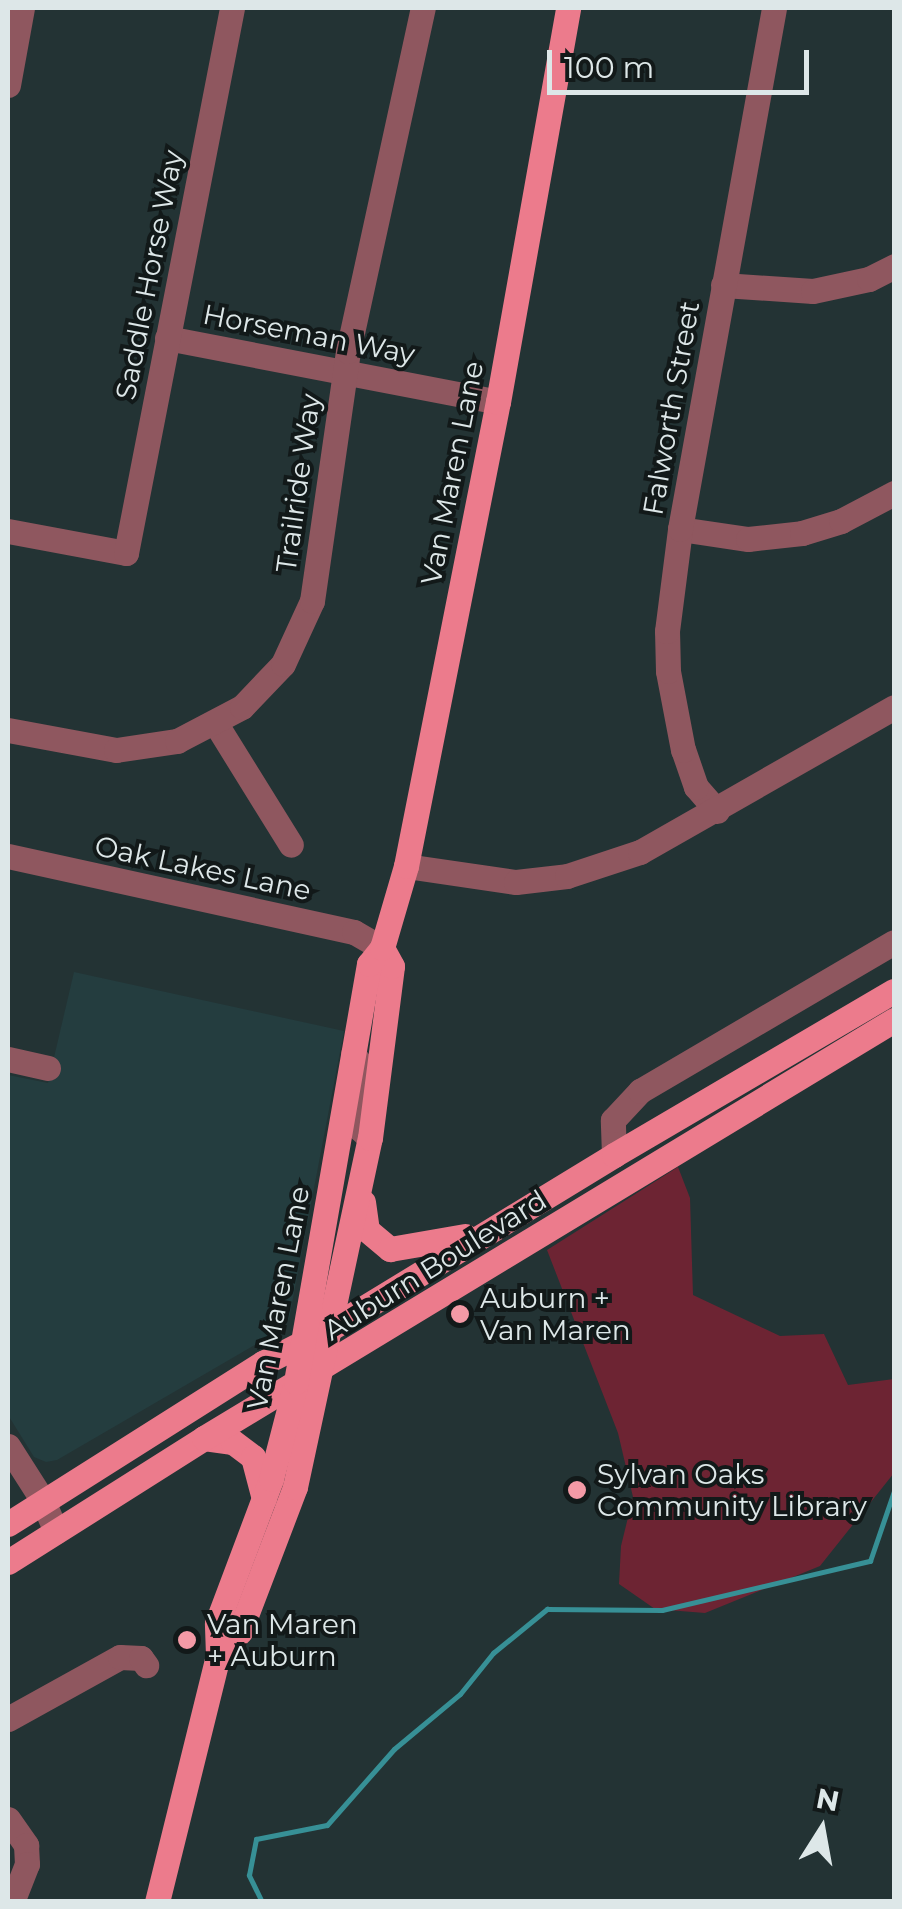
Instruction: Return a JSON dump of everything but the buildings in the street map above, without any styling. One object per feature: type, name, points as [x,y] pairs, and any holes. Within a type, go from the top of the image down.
[{"type":"main road","name":"Van Maren Lane","points":[[218,1655],[240,1631],[295,1486],[307,1377],[300,1345],[368,964],[382,948],[406,866],[498,402],[568,8]]},
{"type":"main road","name":"Van Maren Lane","points":[[157,1902],[218,1655],[216,1622],[326,1331],[361,1186],[392,966],[382,948]]},
{"type":"main road","name":"Auburn Boulevard","points":[[8,1524],[263,1362],[326,1331],[614,1154],[894,991]]},
{"type":"main road","name":"Auburn Boulevard","points":[[8,1562],[204,1438],[894,1020]]},
{"type":"main road","points":[[361,1186],[367,1230],[390,1249],[490,1230]]},
{"type":"main road","points":[[204,1438],[233,1442],[253,1457],[264,1499]]},
{"type":"street","points":[[8,85],[22,8]]},
{"type":"street","name":"Saddle Horse Way","points":[[8,531],[126,554],[232,8]]},
{"type":"street","name":"Trailride Way","points":[[8,730],[116,750],[178,741],[242,707],[283,664],[312,601],[344,371],[424,8]]},
{"type":"street","name":"Falworth Street","points":[[717,811],[696,787],[683,750],[668,671],[667,631],[680,529],[774,8]]},
{"type":"street","points":[[723,284],[813,291],[869,279],[894,266]]},
{"type":"street","name":"Horseman Way","points":[[168,338],[498,402]]},
{"type":"street","points":[[680,529],[748,539],[802,533],[841,521],[894,493]]},
{"type":"street","points":[[406,866],[516,882],[567,876],[640,852],[894,706]]},
{"type":"street","points":[[216,724],[291,845]]},
{"type":"street","name":"Oak Lakes Lane","points":[[8,856],[354,932],[382,948]]},
{"type":"street","points":[[614,1154],[613,1120],[640,1091],[894,942]]},
{"type":"street","points":[[353,1054],[365,1070],[360,1129],[370,1138]]},
{"type":"street","points":[[8,1059],[48,1068]]},
{"type":"street","points":[[12,1462],[43,1500],[56,1531]]},
{"type":"street","points":[[8,1719],[120,1657],[141,1658],[146,1665]]},
{"type":"street","points":[[8,1819],[26,1845],[27,1864],[12,1902]]},
{"type":"shaded area","points":[[74,972],[344,1031],[289,1319],[279,1331],[57,1460],[46,1462],[34,1457],[8,1415],[8,1075],[48,1083]]},
{"type":"shaded area","points":[[678,1167],[690,1198],[693,1295],[780,1336],[824,1334],[848,1385],[894,1379],[894,1473],[820,1566],[705,1613],[655,1609],[619,1584],[621,1546],[633,1497],[618,1433],[547,1250]]},
{"type":"waterway","points":[[262,1902],[249,1875],[256,1839],[327,1825],[394,1749],[460,1694],[493,1653],[547,1609],[662,1610],[870,1561],[894,1491]]},
{"type":"place","name":"Auburn + Van Maren","points":[[460,1314]]},
{"type":"place","name":"Sylvan Oaks Community Library","points":[[577,1490]]},
{"type":"place","name":"Van Maren + Auburn","points":[[187,1640]]}]
